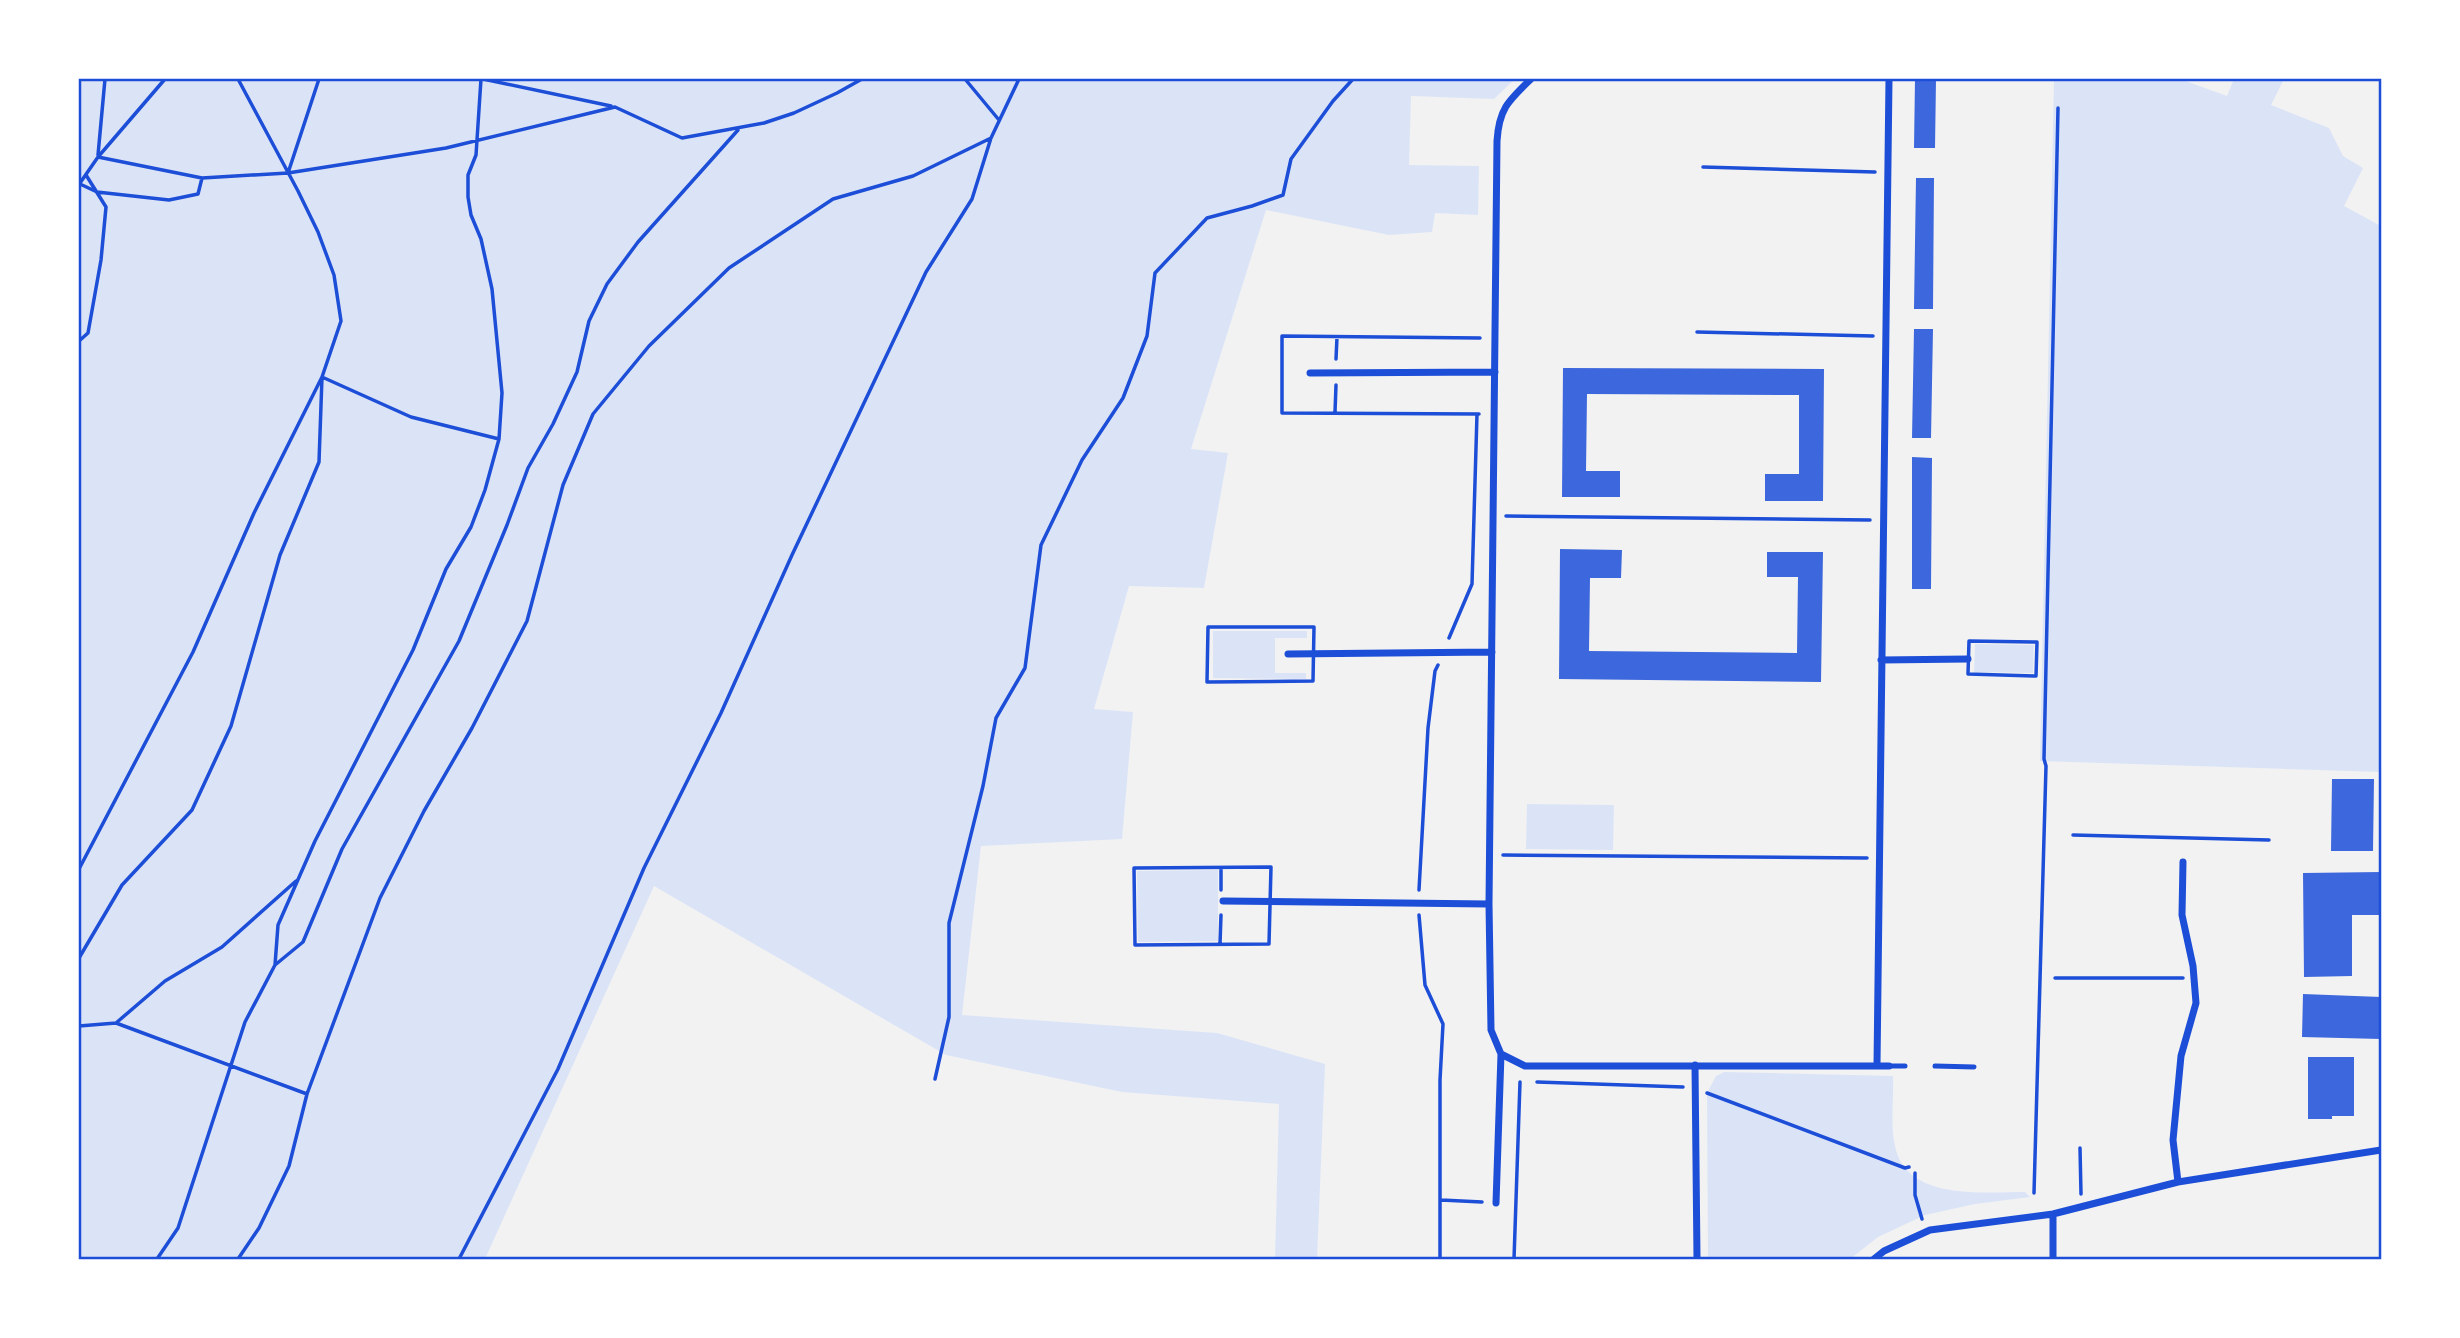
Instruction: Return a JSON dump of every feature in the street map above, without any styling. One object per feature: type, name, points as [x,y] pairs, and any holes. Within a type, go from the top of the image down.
[{"type":"street","points":[[1496,1203],[1502,1054],[1491,1030],[1489,855],[1499,119],[1513,97],[1531,79]]},
{"type":"street","points":[[1877,1065],[1889,79]]},
{"type":"street","points":[[1310,373],[1495,372]]},
{"type":"street","points":[[1288,654],[1492,652]]},
{"type":"street","points":[[1881,660],[1968,659]]},
{"type":"street","points":[[2178,1182],[2173,1140],[2180,1056],[2196,1003],[2182,915],[2183,862]]},
{"type":"street","points":[[1223,901],[1489,904]]},
{"type":"street","points":[[1502,1054],[1525,1066],[1889,1066]]},
{"type":"street","points":[[1695,1065],[1697,1259]]},
{"type":"street","points":[[1874,1259],[1884,1251],[1926,1231],[2053,1214],[2178,1182],[2381,1150]]},
{"type":"street","points":[[2053,1214],[2053,1259]]},
{"type":"lane","points":[[1889,1066],[1905,1066]]},
{"type":"lane","points":[[1935,1066],[1974,1067]]},
{"type":"path","points":[[98,157],[105,79]]},
{"type":"path","points":[[165,79],[98,157],[79,185],[97,192],[169,200],[198,194],[202,178]]},
{"type":"path","points":[[79,869],[193,652],[254,513],[323,377],[341,321],[334,275],[318,232],[238,79]]},
{"type":"path","points":[[288,173],[319,79]]},
{"type":"path","points":[[275,965],[278,925],[315,841],[413,650],[446,569],[471,527],[485,490],[499,439],[502,393],[492,289],[468,197],[468,175],[476,155],[482,79],[615,107],[682,138],[738,130],[794,113],[862,79]]},
{"type":"path","points":[[965,79],[1000,120]]},
{"type":"path","points":[[459,1259],[558,1069],[644,868],[721,713],[920,284],[972,199],[991,138],[1019,79]]},
{"type":"path","points":[[935,1079],[949,1017],[949,923],[983,786],[996,718],[1025,668],[1041,545],[1083,460],[1123,398],[1147,336],[1155,273],[1207,218],[1283,195],[1291,159],[1353,79]]},
{"type":"path","points":[[98,157],[202,178],[288,173],[446,148],[615,107]]},
{"type":"path","points":[[2034,1193],[2046,766],[2044,759],[2058,108]]},
{"type":"path","points":[[157,1259],[178,1228],[245,1022],[275,965],[303,942],[342,849],[459,642],[528,468],[553,424],[577,372],[589,321],[607,284],[639,242],[738,130]]},
{"type":"path","points":[[238,1259],[259,1228],[289,1166],[307,1094],[380,898],[527,621],[563,485],[593,414],[649,346],[729,268],[833,199],[914,176],[991,138]]},
{"type":"path","points":[[1703,167],[1888,172]]},
{"type":"path","points":[[79,341],[88,334],[101,260],[106,207],[86,174]]},
{"type":"path","points":[[1697,332],[1886,337]]},
{"type":"path","points":[[323,377],[411,417],[499,439]]},
{"type":"path","points":[[79,958],[122,885],[192,810],[231,726],[280,555],[319,461],[323,377]]},
{"type":"path","points":[[1440,1259],[1440,1080],[1443,1024],[1425,985],[1418,903],[1428,728],[1435,671],[1472,584],[1477,414]]},
{"type":"path","points":[[1494,516],[1883,520]]},
{"type":"path","points":[[1208,626],[1314,627],[1314,653],[1312,681],[1207,682],[1208,626]]},
{"type":"path","points":[[1968,659],[1969,641],[2037,642],[2036,676],[1968,674]]},
{"type":"path","points":[[2036,659],[2046,659]]},
{"type":"path","points":[[2073,835],[2269,840]]},
{"type":"path","points":[[1489,855],[1879,858]]},
{"type":"path","points":[[1271,867],[1270,902],[1269,944],[1135,945],[1134,868],[1271,867]]},
{"type":"path","points":[[117,1023],[165,981],[222,947],[298,879]]},
{"type":"path","points":[[2055,978],[2194,978]]},
{"type":"path","points":[[79,1026],[117,1023],[307,1094]]},
{"type":"path","points":[[1501,1081],[1520,1082],[1514,1259]]},
{"type":"path","points":[[1534,1082],[1668,1085],[1695,1089],[1905,1168],[1909,1167]]},
{"type":"path","points":[[2080,1149],[2081,1206]]},
{"type":"path","points":[[1915,1173],[1916,1195],[1926,1231]]},
{"type":"path","points":[[1440,1200],[1516,1203]]},
{"type":"shaded area","points":[[79,79],[1515,79],[1494,99],[1411,96],[1409,165],[1479,166],[1478,215],[1435,213],[1432,232],[1389,235],[1266,210],[1191,449],[1228,453],[1204,588],[1129,586],[1094,709],[1133,712],[1122,839],[981,846],[962,1015],[1217,1033],[1325,1064],[1317,1259],[1275,1259],[1279,1104],[1122,1092],[946,1055],[654,886],[485,1259],[79,1259]]},
{"type":"shaded area","points":[[2054,79],[2180,79],[2227,96],[2234,79],[2280,79],[2283,81],[2271,105],[2329,128],[2343,156],[2363,168],[2344,206],[2381,226],[2381,772],[2040,761]]},
{"type":"shaded area","points":[[1213,631],[1307,631],[1307,638],[1275,638],[1275,673],[1306,673],[1306,679],[1213,678]]},
{"type":"shaded area","points":[[1975,644],[2034,645],[2033,673],[1974,672]]},
{"type":"shaded area","points":[[1527,804],[1614,805],[1613,850],[1526,849]]},
{"type":"shaded area","points":[[1218,870],[1218,941],[1138,942],[1137,871]]},
{"type":"shaded area","points":[[1724,1072],[1893,1076],[1892,1120],[1895,1146],[1902,1164],[1914,1176],[1930,1185],[1948,1190],[2025,1192],[2030,1197],[1975,1204],[1925,1215],[1878,1237],[1850,1259],[1708,1259],[1707,1093],[1716,1076]]},
{"type":"building","points":[[1915,79],[1936,79],[1935,148],[1914,148]]},
{"type":"building","points":[[1916,178],[1934,178],[1933,309],[1914,309]]},
{"type":"building","points":[[1914,329],[1933,329],[1931,438],[1912,438]]},
{"type":"building","points":[[1563,368],[1824,369],[1823,501],[1765,501],[1765,474],[1799,474],[1799,395],[1587,394],[1586,471],[1620,471],[1620,497],[1562,497]]},
{"type":"building","points":[[1912,457],[1932,458],[1931,589],[1912,589]]},
{"type":"building","points":[[1560,549],[1622,550],[1621,578],[1590,578],[1589,651],[1797,653],[1798,577],[1767,577],[1767,552],[1823,552],[1821,682],[1559,679]]},
{"type":"building","points":[[2332,779],[2374,779],[2373,851],[2331,851]]},
{"type":"building","points":[[2381,872],[2381,915],[2352,915],[2352,976],[2304,977],[2303,873]]},
{"type":"building","points":[[2303,994],[2381,997],[2381,1039],[2302,1037]]},
{"type":"building","points":[[2308,1057],[2354,1057],[2354,1116],[2308,1119]]}]
